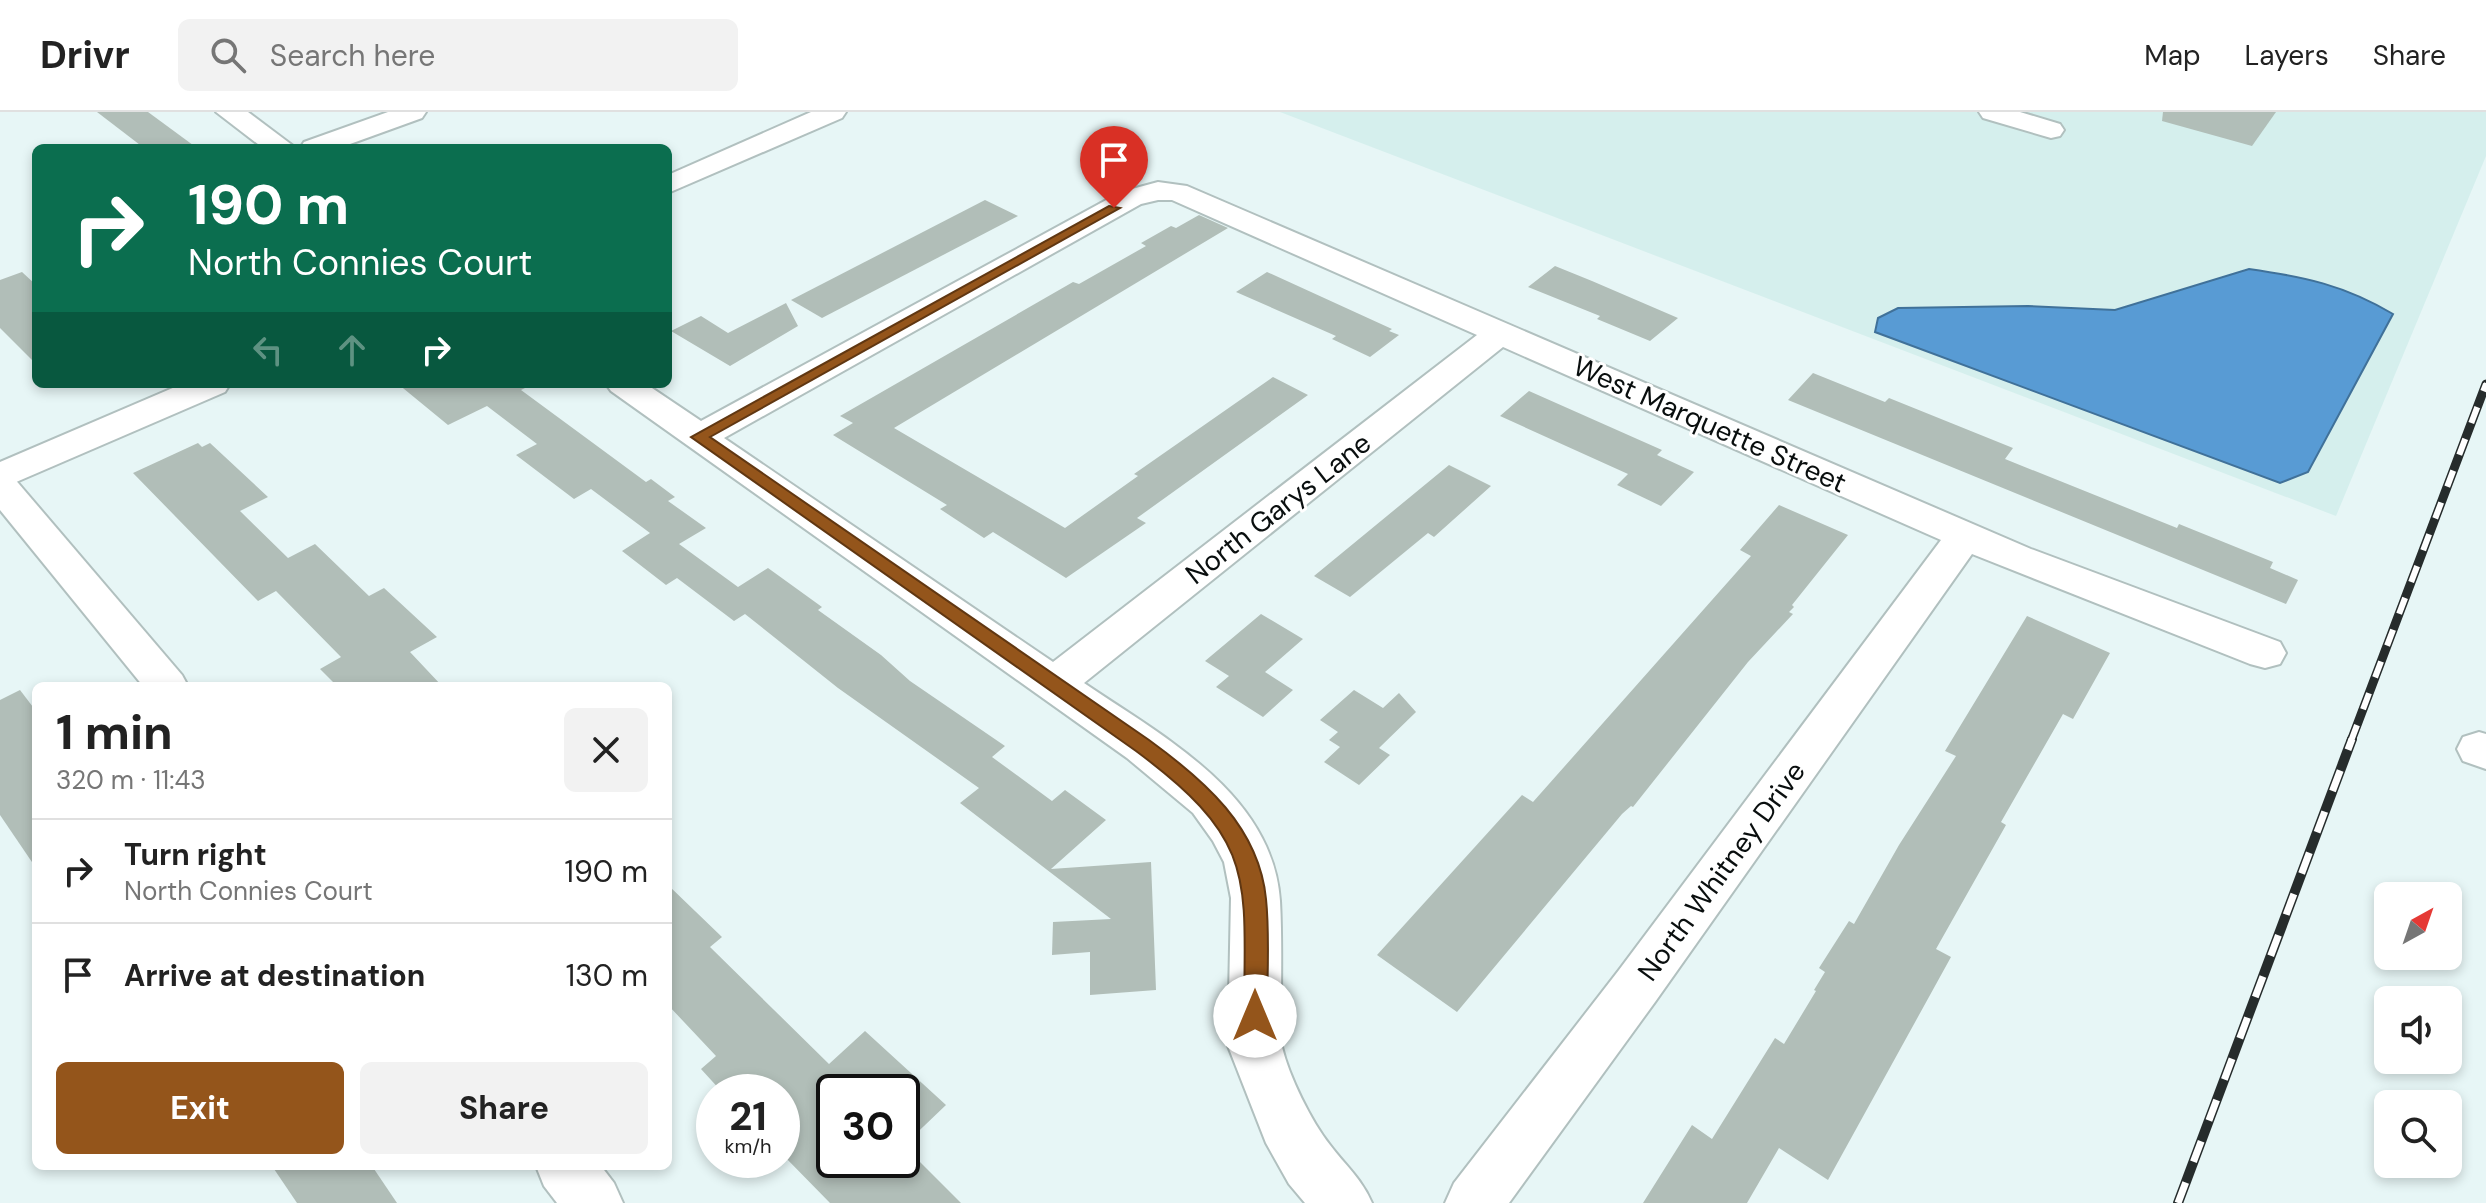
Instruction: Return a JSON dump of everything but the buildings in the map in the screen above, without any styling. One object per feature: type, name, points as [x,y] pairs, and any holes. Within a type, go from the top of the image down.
[{"type":"street","points":[[230,112],[276,144]]},
{"type":"street","points":[[325,144],[413,112]]},
{"type":"street","points":[[672,183],[833,112]]},
{"type":"street","points":[[1992,112],[2051,130]]},
{"type":"street","name":"West Marquette Street","points":[[699,437],[1131,198],[1158,191],[1177,192],[1964,536],[2084,586],[2265,653]]},
{"type":"street","name":"North Garys Lane","points":[[1054,684],[1501,332]]},
{"type":"street","points":[[0,477],[203,388]]},
{"type":"street","points":[[629,388],[1054,684],[1183,776],[1209,800],[1230,827],[1248,861],[1255,898],[1255,1046],[1294,1137],[1309,1164],[1343,1203]]},
{"type":"street","points":[[0,485],[164,682]]},
{"type":"street","name":"North Whitney Drive","points":[[1474,1203],[1637,986],[1964,536]]},
{"type":"shaded area","points":[[1280,112],[2486,112],[2486,156],[2336,516]]},
{"type":"water","points":[[2249,269],[2324,284],[2358,296],[2393,314],[2308,472],[2280,483],[1875,332],[1878,318],[1898,308],[2028,306],[2115,310]]},
{"type":"railway","points":[[2351,741],[2486,384]]},
{"type":"railway","points":[[2178,1203],[2352,739]]},
{"type":"route","points":[[1114,208],[699,437],[1143,746],[1209,800],[1230,827],[1248,861],[1255,898],[1255,1016]]}]
